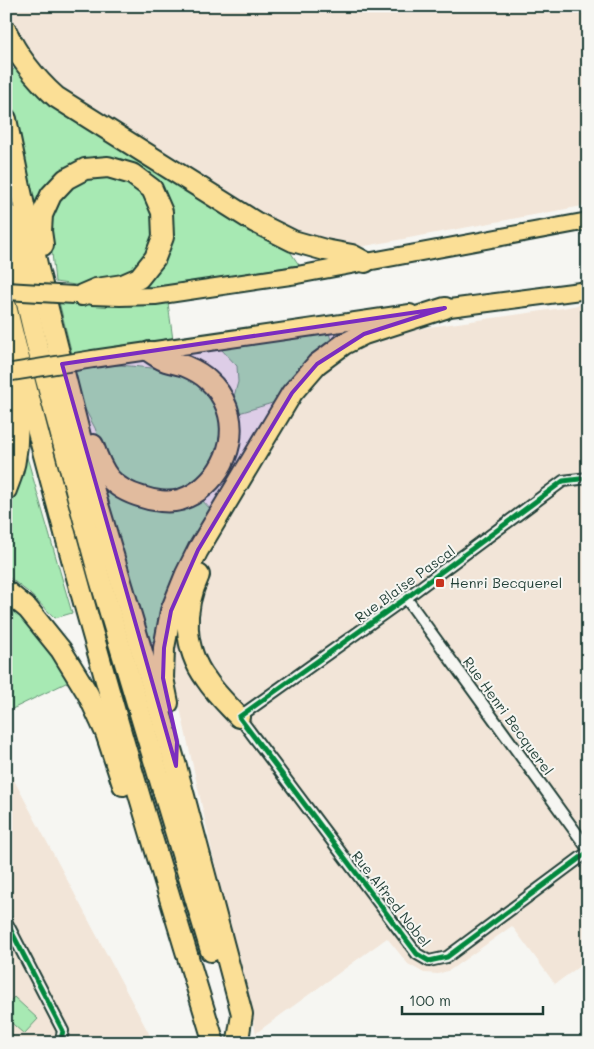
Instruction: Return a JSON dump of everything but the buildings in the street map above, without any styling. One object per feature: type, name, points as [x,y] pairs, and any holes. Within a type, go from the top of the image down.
[{"type":"highway","points":[[6,31],[11,43],[26,66],[56,97],[255,222],[293,241],[325,250],[352,254],[365,262]]},
{"type":"highway","points":[[6,120],[38,269],[96,497],[176,766],[242,1014],[238,1042]]},
{"type":"highway","points":[[38,269],[44,254],[41,230],[42,215],[51,195],[66,179],[85,169],[100,167],[108,167],[132,174],[152,189],[162,212],[163,236],[155,258],[139,278],[123,285],[96,289],[78,295]]},
{"type":"highway","points":[[6,214],[37,346],[99,576],[238,1042]]},
{"type":"highway","points":[[6,306],[79,586],[214,1043]]},
{"type":"highway","points":[[176,766],[177,742],[164,678],[164,648],[171,611],[198,550],[292,392],[317,364],[344,344],[364,334],[445,308]]},
{"type":"highway","points":[[6,490],[16,460],[18,441],[17,417],[10,370],[17,352]]},
{"type":"highway","points":[[78,427],[89,434],[99,464],[113,483],[131,494],[154,501],[178,500],[198,491],[214,477],[227,454],[231,430],[227,408],[219,392],[206,378],[185,366],[164,361],[150,352]]},
{"type":"highway","points":[[198,550],[202,568],[190,599],[187,618],[191,649],[205,678],[239,717]]},
{"type":"highway","points":[[6,591],[28,609],[61,650],[88,694],[109,742],[174,945],[188,957]]},
{"type":"main road","points":[[6,291],[120,297],[155,296],[297,275],[588,221]]},
{"type":"main road","points":[[6,373],[364,319],[588,290]]},
{"type":"street","name":"Rue Blaise Pascal","points":[[239,717],[406,598],[563,482],[588,478]]},
{"type":"street","name":"Rue Henri Becquerel","points":[[406,598],[588,851]]},
{"type":"street","name":"Rue Alfred Nobel","points":[[239,717],[417,954],[429,960],[447,957],[588,851]]},
{"type":"street","points":[[6,921],[64,1031],[60,1043]]},
{"type":"highlighted area","points":[[445,308],[364,334],[317,364],[292,393],[198,550],[171,611],[164,648],[163,678],[177,742],[176,766],[62,364]]},
{"type":"shaded area","points":[[6,6],[588,6],[588,205],[349,249],[294,234],[258,215],[63,93],[35,70],[6,22]]},
{"type":"shaded area","points":[[588,303],[588,960],[555,984],[512,926],[450,970],[438,974],[424,973],[408,964],[387,938],[256,1033],[230,932],[174,681],[172,655],[180,612],[192,573],[298,396],[321,369],[348,351],[379,337],[429,327]]},
{"type":"shaded area","points":[[6,765],[154,1043],[6,1043]]},
{"type":"green space","points":[[15,68],[25,80],[54,105],[285,244],[299,265],[146,288],[142,282],[167,208],[110,161],[33,212],[6,79],[6,76]]},
{"type":"green space","points":[[90,176],[110,176],[129,183],[146,195],[152,211],[156,233],[148,253],[134,271],[96,288],[55,282],[48,214],[71,183]]},
{"type":"green space","points":[[59,302],[168,303],[173,340],[72,354]]},
{"type":"green space","points":[[329,333],[332,343],[279,401],[239,413],[233,400],[238,382],[237,366],[220,348]]},
{"type":"green space","points":[[119,365],[176,372],[200,384],[215,402],[223,427],[219,447],[207,472],[189,487],[165,492],[143,489],[118,477],[105,457],[95,428],[76,392],[70,373],[95,367]]},
{"type":"green space","points":[[22,440],[72,613],[55,618],[28,592],[6,575],[6,506],[19,486],[23,467]]},
{"type":"green space","points":[[108,488],[201,499],[212,511],[175,572],[160,610],[156,641],[145,643],[101,490]]},
{"type":"green space","points":[[6,601],[21,613],[72,680],[6,712]]},
{"type":"green space","points":[[14,997],[38,1019],[24,1034],[6,1018],[6,1005]]},
{"type":"cycle path","points":[[588,478],[563,481],[406,598],[239,717],[417,954],[429,961],[447,957],[588,852]]},
{"type":"cycle path","points":[[6,921],[63,1031],[60,1043]]},
{"type":"place","name":"Henri Becquerel","points":[[440,583]]}]
